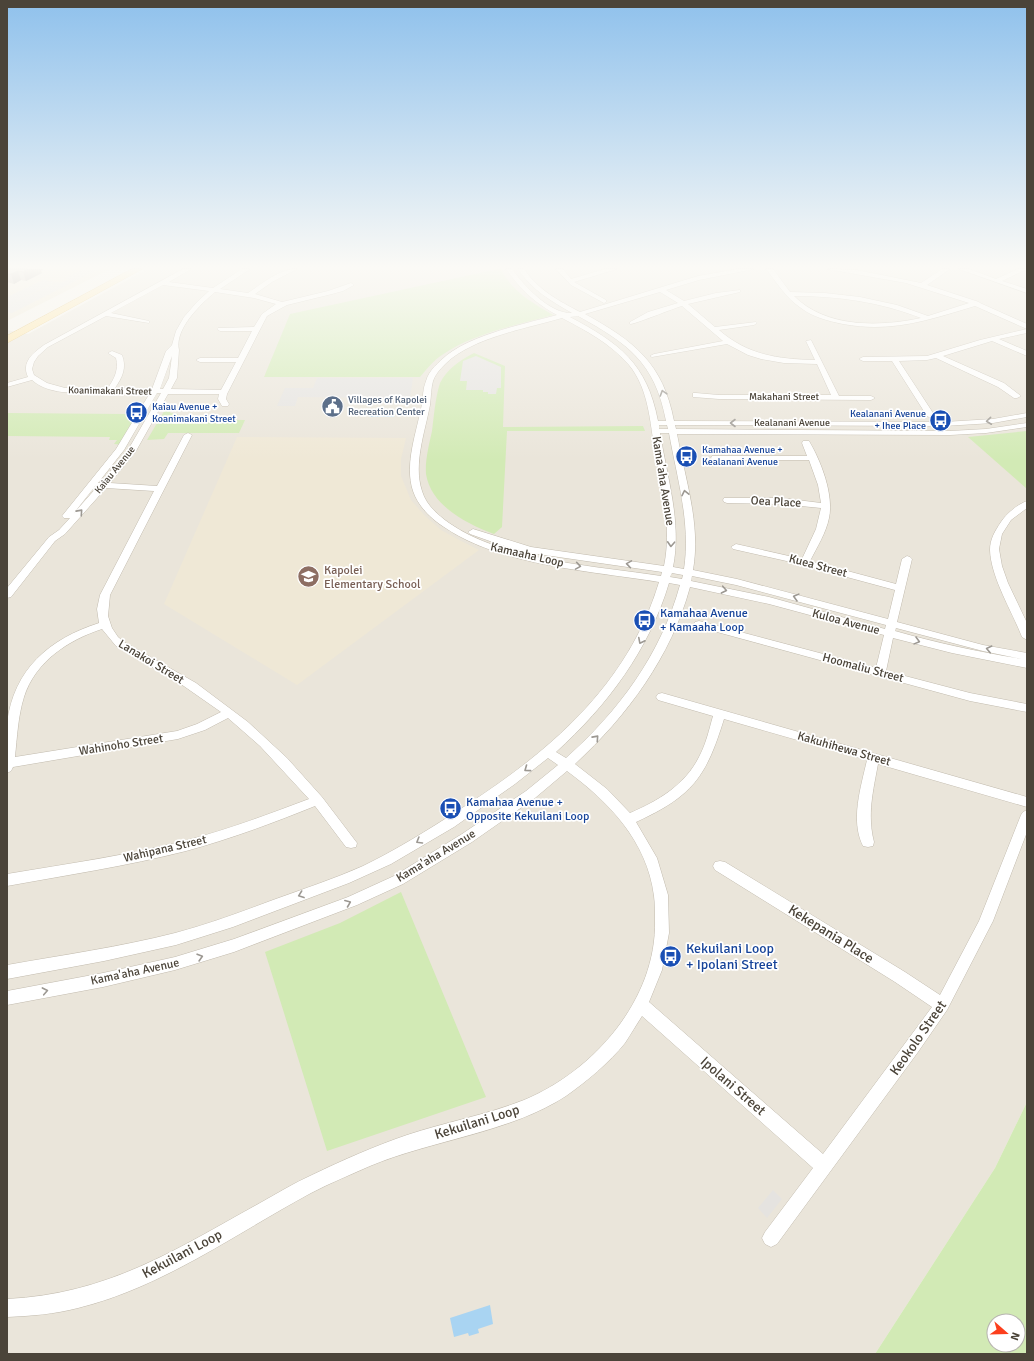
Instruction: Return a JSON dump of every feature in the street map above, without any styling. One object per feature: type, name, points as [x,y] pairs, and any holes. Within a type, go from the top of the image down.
[{"type":"main road","points":[[7,340],[21,333]]},
{"type":"street","points":[[7,385],[32,378],[29,374],[28,367],[30,360],[46,346],[71,333]]},
{"type":"street","name":"Kaiau Avenue","points":[[7,595],[52,540],[62,532],[132,451],[166,392],[174,373],[175,346],[179,333]]},
{"type":"street","points":[[225,404],[222,398],[224,392],[254,333]]},
{"type":"street","name":"Kamaaha Loop","points":[[520,333],[469,351],[449,364],[429,384],[414,467],[420,498],[433,513],[458,532],[489,547],[546,561],[666,575]]},
{"type":"street","name":"Kama'aha Avenue","points":[[7,972],[180,937],[221,925],[339,881],[378,864],[416,843],[481,802],[548,753],[589,713],[605,695],[631,658],[649,623],[666,575],[672,543],[671,514],[645,387],[632,364],[620,351],[593,333]]},
{"type":"street","name":"Kama'aha Avenue","points":[[7,998],[176,964],[226,949],[348,903],[391,883],[437,857],[498,818],[568,765],[610,723],[626,703],[652,665],[665,640],[687,578],[691,544],[690,514],[671,427],[660,386],[646,363],[633,349],[611,333]]},
{"type":"street","points":[[718,333],[729,342],[748,352],[772,359],[818,362]]},
{"type":"street","points":[[863,359],[895,360],[919,359],[938,356],[993,338],[1020,333]]},
{"type":"street","points":[[993,338],[1027,354]]},
{"type":"street","points":[[808,341],[836,397]]},
{"type":"street","points":[[654,356],[729,342]]},
{"type":"street","name":"Kaiau Avenue","points":[[52,540],[55,531],[116,455],[154,392],[161,379],[170,350],[175,346]]},
{"type":"street","points":[[109,392],[118,378],[121,369],[119,357],[112,353]]},
{"type":"street","points":[[938,356],[1001,385],[1017,396]]},
{"type":"street","points":[[200,360],[240,360]]},
{"type":"street","points":[[895,360],[930,416]]},
{"type":"street","name":"Koanimakani Street","points":[[32,378],[44,385],[57,389],[73,391],[224,392]]},
{"type":"street","name":"Makahani Street","points":[[696,395],[719,397],[871,398]]},
{"type":"street","name":"Kealanani Avenue","points":[[654,427],[944,424],[993,421],[1027,415]]},
{"type":"street","name":"Kealanani Avenue","points":[[671,427],[950,433],[986,431],[1027,425]]},
{"type":"street","points":[[7,766],[18,697],[30,674],[41,662],[64,643],[84,632],[104,625],[101,609],[105,595],[188,435]]},
{"type":"street","points":[[804,563],[821,528],[826,506],[824,486],[806,443]]},
{"type":"street","points":[[715,458],[812,458]]},
{"type":"street","points":[[93,484],[160,489]]},
{"type":"street","name":"Oea Place","points":[[727,500],[781,500],[826,506]]},
{"type":"street","points":[[1027,504],[1006,520],[997,533],[994,548],[997,566],[1024,620],[1027,637]]},
{"type":"street","name":"Kuea Street","points":[[736,547],[900,588]]},
{"type":"street","points":[[880,672],[907,559]]},
{"type":"street","name":"Kuloa Avenue","points":[[666,575],[753,585],[983,648],[1027,657]]},
{"type":"street","name":"Kuloa Avenue","points":[[687,578],[889,634],[957,651],[1027,664]]},
{"type":"street","name":"Hoomaliu Street","points":[[699,624],[970,697],[1027,708]]},
{"type":"street","name":"Lanakoi Street","points":[[104,625],[109,634],[120,644],[200,691],[229,712],[269,746],[318,800],[351,843]]},
{"type":"street","name":"Kakuhihewa Street","points":[[662,697],[1027,802]]},
{"type":"street","name":"Wahinoho Street","points":[[7,766],[178,735],[201,727],[229,712]]},
{"type":"street","points":[[628,820],[672,797],[690,780],[706,754],[720,713]]},
{"type":"street","name":"Kekuilani Loop","points":[[7,1308],[39,1306],[70,1300],[102,1292],[132,1280],[163,1266],[322,1179],[360,1162],[435,1135],[520,1110],[567,1086],[596,1064],[623,1033],[641,1005],[652,982],[661,948],[663,913],[658,880],[653,865],[639,836],[628,820],[599,788],[568,765],[548,753]]},
{"type":"street","points":[[868,842],[864,827],[863,812],[873,758]]},
{"type":"street","name":"Wahipana Street","points":[[7,880],[144,855],[201,842],[265,821],[318,800]]},
{"type":"street","name":"Keokolo Street","points":[[771,1238],[913,1047],[942,1005],[986,921],[1027,815]]},
{"type":"street","name":"Kekepania Place","points":[[720,866],[900,977],[942,1005]]},
{"type":"street","name":"Ipolani Street","points":[[641,1005],[824,1166]]},
{"type":"shaded area","points":[[7,333],[28,334],[31,333],[1027,333],[1027,1102],[995,1168],[875,1354],[7,1354]]},
{"type":"shaded area","points":[[476,356],[501,367],[501,388],[497,388],[496,394],[488,394],[488,392],[483,392],[483,390],[466,390],[467,381],[460,381],[463,361]]},
{"type":"shaded area","points":[[317,378],[413,378],[410,398],[298,397],[295,406],[277,406],[285,388],[313,388]]},
{"type":"shaded area","name":"Kapolei Elementary School","points":[[237,437],[406,438],[401,459],[401,476],[411,500],[425,516],[441,530],[479,550],[297,685],[164,604]]},
{"type":"shaded area","points":[[773,1190],[782,1199],[767,1218],[758,1208]]},
{"type":"green space","points":[[282,333],[489,333],[454,347],[439,357],[420,377],[264,377]]},
{"type":"green space","points":[[474,353],[505,366],[503,427],[643,426],[645,431],[507,431],[502,527],[494,534],[473,525],[452,512],[435,495],[429,485],[426,474],[426,463],[440,383],[446,373],[454,365]]},
{"type":"green space","points":[[139,407],[147,407],[124,445],[114,444],[117,440],[109,440],[110,437],[7,436],[7,413],[126,414],[128,410],[136,410]]},
{"type":"green space","points":[[166,408],[173,408],[170,413],[178,414],[176,419],[245,420],[239,433],[168,433],[164,439],[147,440]]},
{"type":"green space","points":[[1027,431],[1027,489],[968,437]]},
{"type":"green space","points":[[401,892],[486,1097],[327,1151],[265,952],[340,923]]},
{"type":"green space","points":[[1027,1102],[1027,1354],[875,1354],[995,1168]]},
{"type":"water","points":[[370,411],[396,411],[394,417],[369,417]]},
{"type":"water","points":[[490,1305],[493,1324],[478,1329],[479,1333],[469,1336],[468,1333],[454,1337],[450,1318]]},
{"type":"place","name":"Villages of Kapolei Recreation Center","points":[[333,406]]},
{"type":"place","name":"Kaiau Avenue + Koanimakani Street","points":[[137,413]]},
{"type":"place","name":"Kealanani Avenue + Ihee Place","points":[[941,420]]},
{"type":"place","name":"Kamahaa Avenue + Kealanani Avenue","points":[[686,456]]},
{"type":"place","name":"Kapolei Elementary School","points":[[309,577]]},
{"type":"place","name":"Kamahaa Avenue + Kamaaha Loop","points":[[644,620]]},
{"type":"place","name":"Kamahaa Avenue + Opposite Kekuilani Loop","points":[[451,809]]},
{"type":"place","name":"Kekuilani Loop + Ipolani Street","points":[[670,956]]}]
